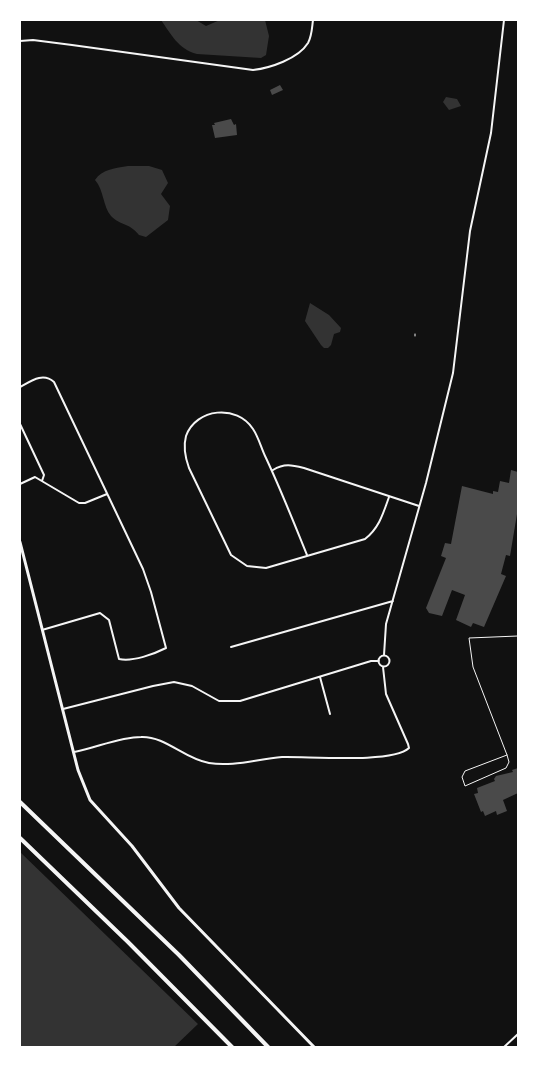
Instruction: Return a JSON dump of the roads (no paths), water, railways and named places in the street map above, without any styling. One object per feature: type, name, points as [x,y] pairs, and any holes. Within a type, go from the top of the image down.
[{"type":"highway","points":[[20,802],[179,955],[269,1047]]},
{"type":"highway","points":[[20,838],[233,1047]]},
{"type":"main road","points":[[20,543],[83,786],[97,810],[132,846],[186,916],[315,1047]]},
{"type":"street","points":[[20,41],[64,44],[247,70],[270,66],[303,49],[310,38],[313,20]]},
{"type":"street","points":[[379,661],[384,655],[386,624],[453,373],[470,231],[490,133],[504,20]]},
{"type":"street","points":[[20,387],[39,377],[45,377],[54,382],[143,569],[152,592],[166,648],[122,661],[119,659],[108,620],[100,613],[42,630]]},
{"type":"street","points":[[307,555],[273,470],[253,429],[246,421],[227,412],[206,414],[197,420],[186,437],[185,456],[189,468],[231,555],[247,566],[266,568],[365,539],[382,519],[389,497]]},
{"type":"street","points":[[20,424],[44,475],[42,481]]},
{"type":"street","points":[[273,470],[281,465],[291,464],[419,506]]},
{"type":"street","points":[[20,484],[35,477],[79,503],[85,503],[107,494]]},
{"type":"street","points":[[231,647],[393,601]]},
{"type":"street","points":[[383,667],[388,666],[390,660],[384,655]]},
{"type":"street","points":[[62,709],[174,682],[192,686],[219,701],[240,701],[371,661],[379,661]]},
{"type":"street","points":[[74,752],[127,738],[152,737],[194,759],[221,765],[282,757],[320,759],[405,752],[408,747],[386,694],[383,667],[379,661]]},
{"type":"street","points":[[320,677],[330,714]]},
{"type":"street","points":[[502,1047],[519,1034]]},
{"type":"lane","points":[[507,755],[465,771],[462,777],[465,786],[506,768],[509,762],[507,755],[473,667],[469,638],[519,636]]}]
